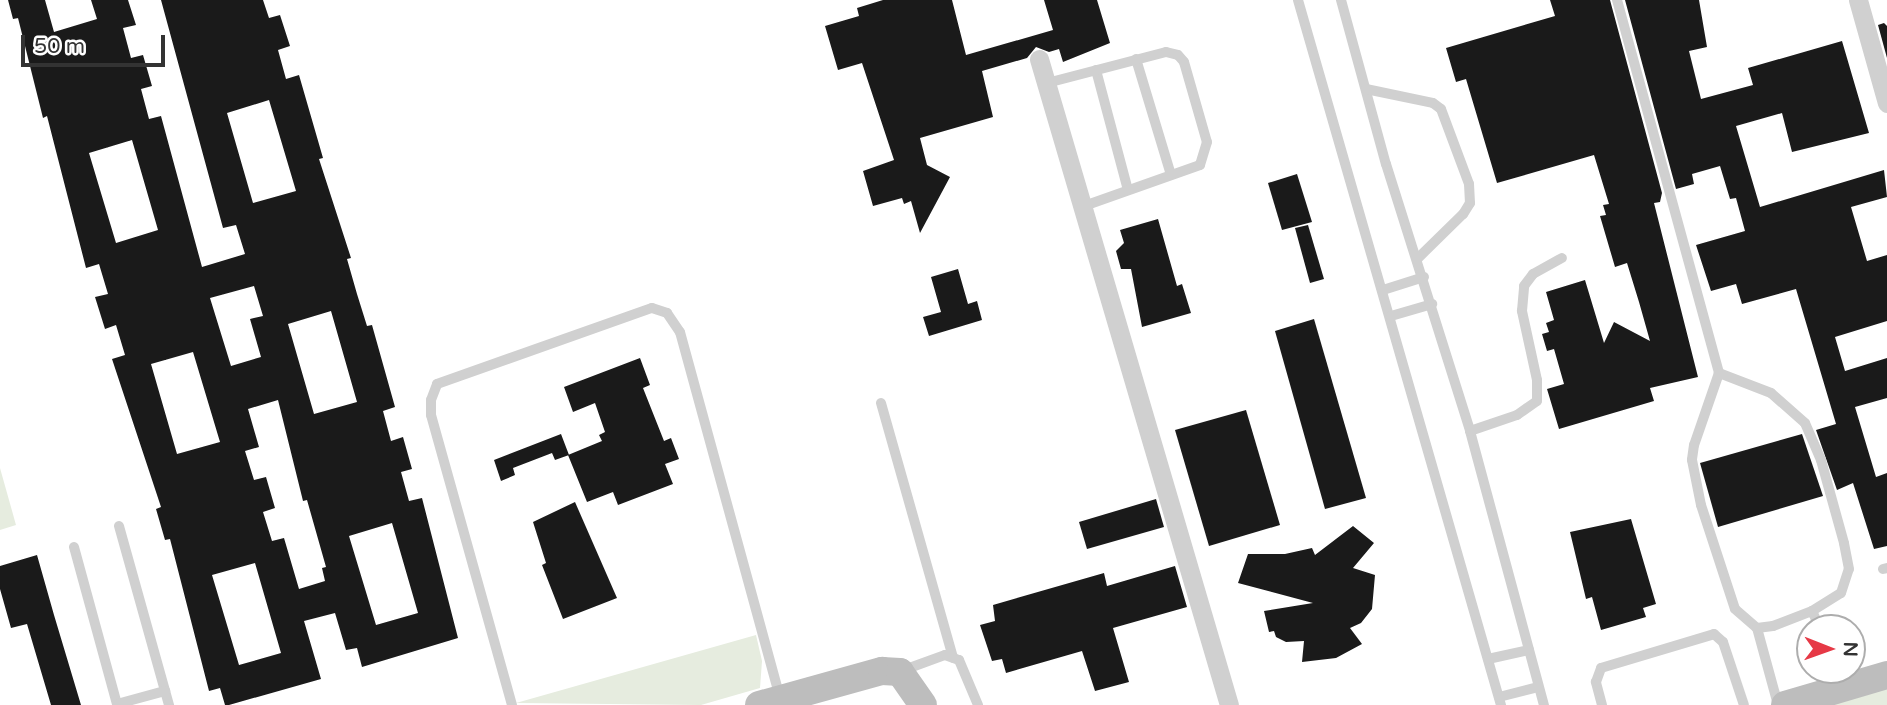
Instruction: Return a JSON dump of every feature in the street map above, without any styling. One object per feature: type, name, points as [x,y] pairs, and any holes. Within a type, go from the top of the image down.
[{"type":"main road","points":[[769,702],[882,671],[901,671],[923,705]]},
{"type":"main road","points":[[1866,677],[1887,675]]},
{"type":"main road","points":[[1785,705],[1828,684]]},
{"type":"street","points":[[1858,0],[1887,103]]},
{"type":"street","points":[[1039,59],[1228,705]]},
{"type":"lane","points":[[1298,0],[1391,316],[1499,701],[1538,687]]},
{"type":"lane","points":[[1340,0],[1470,431],[1544,705]]},
{"type":"lane","points":[[1617,0],[1719,373],[1692,460],[1701,505],[1735,609],[1757,628],[1779,705]]},
{"type":"lane","points":[[1047,83],[1166,52],[1178,55],[1184,62],[1207,153],[1200,165],[1084,206]]},
{"type":"lane","points":[[1136,59],[1171,175]]},
{"type":"lane","points":[[1097,70],[1128,191]]},
{"type":"lane","points":[[1366,89],[1433,103],[1441,109],[1469,184],[1470,203],[1463,214],[1418,257]]},
{"type":"lane","points":[[1470,431],[1517,415],[1537,401],[1537,380],[1522,311],[1524,286],[1533,274],[1562,258]]},
{"type":"lane","points":[[1383,290],[1424,277]]},
{"type":"lane","points":[[1391,316],[1432,304]]},
{"type":"lane","points":[[512,705],[431,415],[431,400],[437,384],[652,308],[667,313],[680,332],[769,702]]},
{"type":"lane","points":[[1719,373],[1771,393],[1805,423],[1821,460],[1849,569],[1841,593],[1812,611],[1757,628]]},
{"type":"lane","points":[[881,402],[953,658]]},
{"type":"lane","points":[[119,526],[169,705]]},
{"type":"lane","points":[[74,547],[117,704],[165,691]]},
{"type":"lane","points":[[1602,705],[1597,682],[1601,668],[1714,634],[1723,642],[1744,705]]},
{"type":"lane","points":[[1488,659],[1529,650]]},
{"type":"lane","points":[[901,671],[945,655],[953,658],[965,666],[978,705]]},
{"type":"shaded area","points":[[0,468],[16,525],[0,530]]},
{"type":"shaded area","points":[[756,635],[762,661],[760,688],[701,705],[516,703]]},
{"type":"shaded area","points":[[1887,686],[1887,705],[1822,705]]},
{"type":"building","points":[[8,0],[45,0],[54,32],[97,19],[91,0],[128,0],[136,25],[123,28],[131,58],[143,55],[152,86],[141,89],[149,119],[161,116],[202,267],[245,254],[236,225],[223,228],[161,0],[263,0],[269,18],[280,15],[290,46],[278,50],[286,79],[299,75],[323,158],[319,159],[351,258],[347,259],[357,294],[367,326],[372,325],[395,407],[383,411],[391,441],[403,437],[412,469],[401,472],[409,501],[422,498],[458,638],[362,667],[357,648],[346,650],[335,613],[304,621],[321,679],[229,705],[225,705],[220,688],[209,691],[170,539],[165,540],[156,509],[161,507],[112,359],[125,355],[116,325],[105,329],[95,297],[108,294],[99,264],[86,268],[47,116],[43,118],[18,18],[13,19]],"holes":[[[269,100],[296,191],[253,203],[227,113]],[[132,140],[158,230],[116,243],[89,153]],[[254,286],[263,316],[250,319],[261,357],[231,366],[210,298]],[[331,311],[357,402],[314,414],[288,324]],[[193,352],[220,442],[177,454],[151,364]],[[278,400],[303,501],[307,500],[326,567],[322,568],[325,581],[299,589],[284,538],[272,541],[263,512],[275,508],[266,477],[254,480],[245,451],[259,447],[248,409]],[[392,523],[418,613],[376,625],[349,536]],[[255,563],[281,653],[239,665],[212,575]]]},
{"type":"building","points":[[883,0],[952,0],[966,55],[1053,30],[1044,0],[1097,0],[1110,43],[1063,62],[1059,49],[1049,52],[1036,47],[1027,58],[982,71],[993,117],[920,138],[927,165],[950,177],[920,233],[911,201],[904,204],[902,198],[873,206],[863,171],[894,160],[862,63],[838,70],[825,26],[859,16],[857,8]]},
{"type":"building","points":[[1550,0],[1610,0],[1662,193],[1660,202],[1654,203],[1698,377],[1650,388],[1654,401],[1559,429],[1547,389],[1564,384],[1554,349],[1547,351],[1542,334],[1549,332],[1546,323],[1554,320],[1546,292],[1585,280],[1604,343],[1614,322],[1650,341],[1639,302],[1627,263],[1615,267],[1600,216],[1606,215],[1603,205],[1609,204],[1594,155],[1497,183],[1466,79],[1456,82],[1446,48],[1555,16]]},
{"type":"building","points":[[1625,0],[1699,0],[1707,47],[1689,51],[1701,99],[1753,85],[1748,68],[1842,41],[1869,133],[1792,152],[1782,113],[1736,126],[1760,207],[1884,170],[1887,197],[1851,207],[1867,261],[1887,255],[1887,321],[1835,337],[1845,371],[1887,358],[1887,398],[1855,407],[1876,477],[1887,473],[1887,546],[1874,549],[1853,483],[1837,490],[1816,430],[1836,424],[1796,289],[1742,304],[1736,284],[1711,291],[1696,245],[1745,231],[1736,198],[1730,199],[1720,166],[1692,174],[1694,184],[1676,189]]},
{"type":"building","points":[[1884,23],[1887,26],[1887,58],[1878,25]]},
{"type":"building","points":[[1297,174],[1312,222],[1282,230],[1268,183]]},
{"type":"building","points":[[1158,219],[1177,286],[1182,284],[1191,313],[1142,327],[1131,269],[1121,269],[1116,251],[1124,243],[1120,230]]},
{"type":"building","points":[[1308,225],[1324,279],[1310,283],[1295,228]]},
{"type":"building","points":[[958,269],[968,304],[977,301],[982,320],[929,336],[923,317],[941,312],[931,277]]},
{"type":"building","points":[[1314,319],[1366,498],[1325,509],[1275,331]]},
{"type":"building","points":[[640,358],[650,385],[643,388],[664,441],[671,438],[679,459],[665,464],[673,484],[618,505],[613,492],[587,502],[568,455],[602,441],[599,435],[605,432],[595,403],[573,412],[564,387]]},
{"type":"building","points":[[1246,410],[1280,525],[1209,546],[1175,430]]},
{"type":"building","points":[[561,434],[569,455],[555,460],[552,453],[513,468],[515,475],[501,481],[494,460]]},
{"type":"building","points":[[1802,434],[1823,496],[1718,527],[1700,463]]},
{"type":"building","points":[[1156,499],[1164,527],[1087,549],[1079,522]]},
{"type":"building","points":[[575,502],[617,598],[563,619],[542,565],[546,563],[533,522]]},
{"type":"building","points":[[1631,519],[1656,604],[1643,608],[1646,617],[1601,630],[1592,597],[1586,599],[1570,532]]},
{"type":"building","points":[[1353,526],[1374,543],[1353,568],[1375,575],[1372,609],[1361,623],[1350,628],[1362,644],[1336,658],[1302,662],[1304,641],[1286,642],[1276,637],[1274,631],[1269,632],[1264,611],[1313,603],[1238,583],[1248,554],[1285,554],[1312,548],[1315,555]]},
{"type":"building","points":[[37,555],[81,705],[51,705],[27,624],[11,628],[0,589],[0,566]]},
{"type":"building","points":[[1175,566],[1187,607],[1113,628],[1129,682],[1095,691],[1082,651],[1006,673],[1002,659],[992,661],[980,625],[995,621],[993,605],[1104,573],[1107,586]]}]
